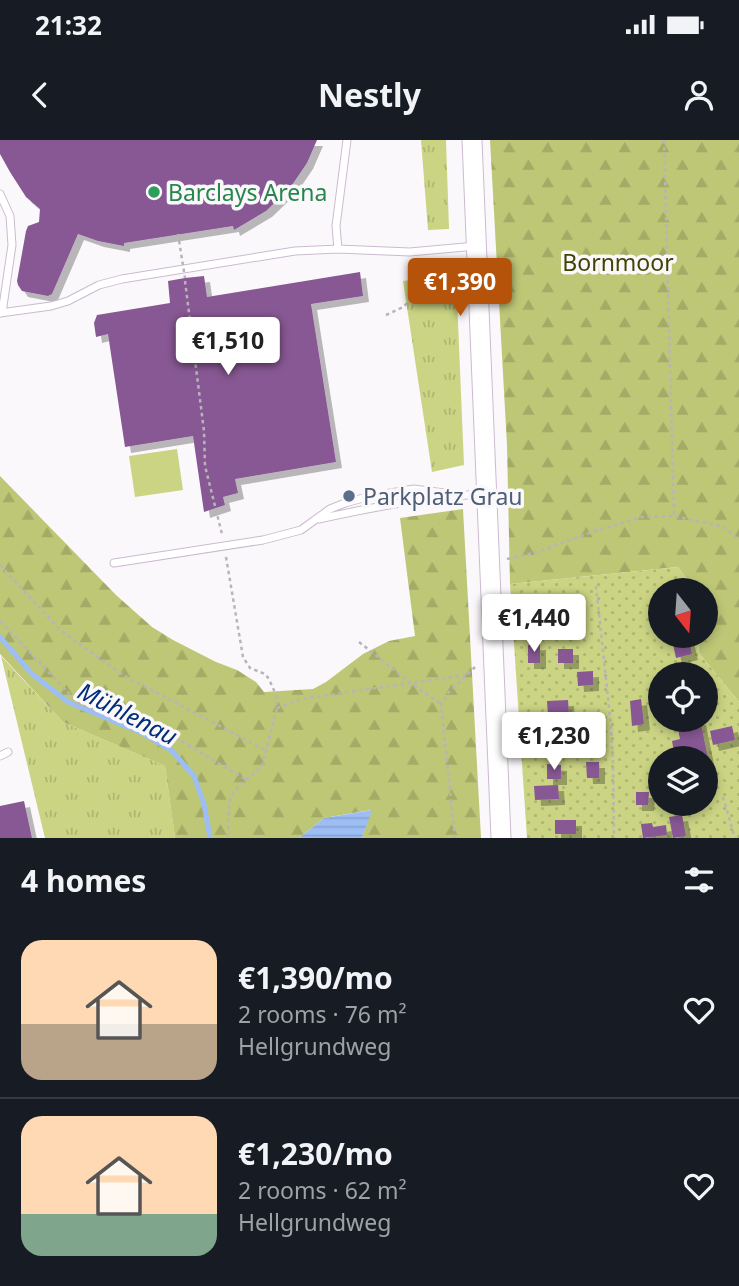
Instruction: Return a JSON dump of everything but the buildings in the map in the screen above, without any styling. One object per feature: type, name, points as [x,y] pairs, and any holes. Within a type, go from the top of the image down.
[{"type":"street","points":[[472,140],[501,838]]},
{"type":"lane","points":[[338,249],[336,226],[348,140]]},
{"type":"lane","points":[[0,194],[10,216],[12,245],[1,313],[51,306],[99,285],[133,277],[295,251],[338,249],[410,252],[477,246]]},
{"type":"lane","points":[[114,563],[263,540],[300,530],[330,509],[345,503],[379,495],[414,489],[459,495]]},
{"type":"lane","points":[[315,520],[366,509],[459,495],[486,494]]},
{"type":"path","points":[[664,140],[674,516]]},
{"type":"path","points":[[178,234],[204,431],[205,466],[225,546],[243,657],[250,668],[265,674],[276,695],[277,708],[262,766],[235,790],[229,802],[228,838]]},
{"type":"path","points":[[386,315],[403,307],[440,272]]},
{"type":"path","points":[[514,559],[642,517],[674,516],[724,527],[739,540]]},
{"type":"path","points":[[0,565],[60,630],[123,676],[267,751]]},
{"type":"path","points":[[596,586],[612,738],[614,838]]},
{"type":"path","points":[[0,621],[79,705],[179,740],[247,780]]},
{"type":"path","points":[[359,642],[441,704]]},
{"type":"path","points":[[455,838],[441,704],[473,668]]},
{"type":"path","points":[[277,708],[301,699],[466,675]]},
{"type":"path","points":[[723,797],[735,838]]},
{"type":"green space","points":[[421,140],[446,140],[449,229],[428,230]]},
{"type":"green space","name":"Bornmoor","points":[[490,140],[739,140],[739,702],[718,676],[718,662],[706,662],[699,653],[698,648],[718,648],[718,578],[686,578],[678,567],[510,584],[507,445]]},
{"type":"green space","points":[[456,274],[464,465],[432,472],[403,281]]},
{"type":"green space","points":[[177,449],[183,490],[135,497],[129,456]]},
{"type":"green space","points":[[0,476],[116,595],[152,627],[216,662],[237,670],[256,682],[264,692],[313,689],[363,654],[389,641],[415,636],[400,518],[463,509],[481,838],[362,838],[371,810],[324,818],[299,838],[175,838],[165,766],[63,722],[0,654]]},
{"type":"green space","points":[[678,567],[686,578],[648,578],[648,648],[698,648],[706,662],[648,662],[648,732],[718,732],[718,676],[739,702],[739,838],[527,838],[510,584]]},
{"type":"green space","points":[[1,656],[63,722],[165,766],[175,838],[45,838]]},
{"type":"water","points":[[372,810],[362,838],[299,838],[324,818]]},
{"type":"waterway","name":"Mühlenau","points":[[0,637],[32,674],[68,702],[142,733],[171,750],[194,776],[204,804],[210,838]]},
{"type":"place","name":"Barclays Arena","points":[[154,192]]},
{"type":"place","name":"Parkplatz Grau","points":[[349,496]]}]
